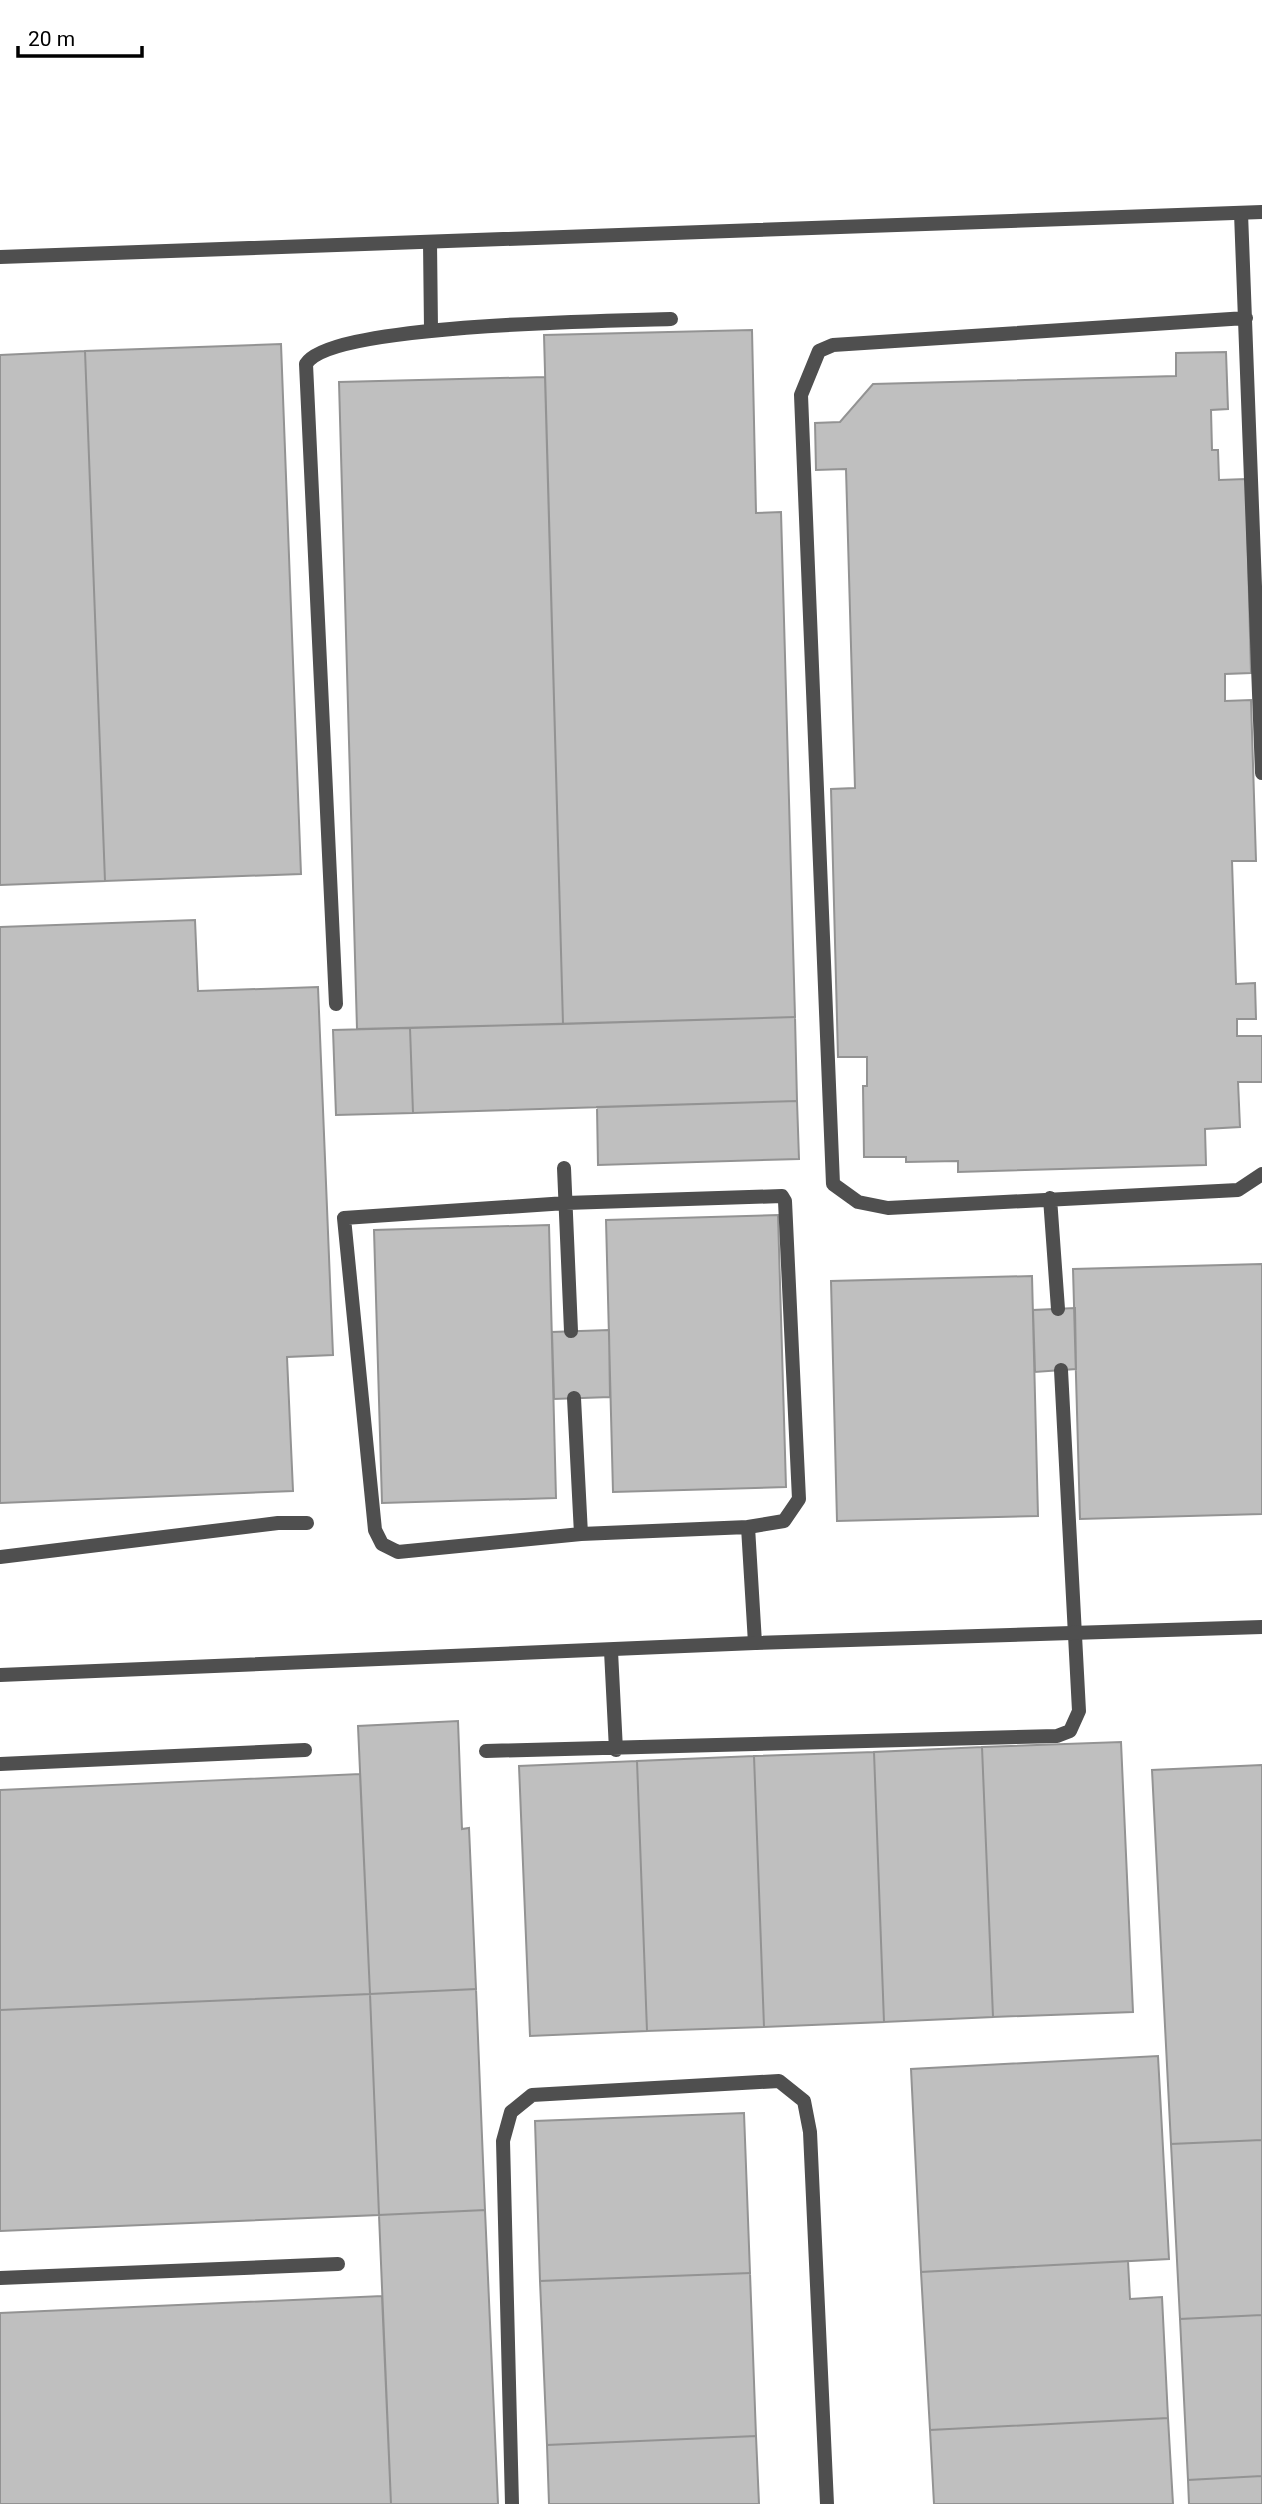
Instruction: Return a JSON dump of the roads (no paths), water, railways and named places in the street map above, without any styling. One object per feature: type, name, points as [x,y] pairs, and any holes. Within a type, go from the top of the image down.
[{"type":"street","points":[[0,257],[1262,212]]},
{"type":"street","points":[[1241,213],[1262,773]]},
{"type":"street","points":[[430,242],[430,329]]},
{"type":"street","points":[[1246,318],[833,345],[819,351],[801,395],[834,1184],[858,1202],[888,1208],[1238,1190],[1262,1174]]},
{"type":"street","points":[[336,1004],[306,364],[311,355],[327,348],[430,329],[671,319]]},
{"type":"street","points":[[564,1168],[571,1331]]},
{"type":"street","points":[[782,1196],[785,1201],[799,1499],[784,1521],[748,1527],[581,1534],[398,1552],[382,1544],[375,1530],[344,1218],[566,1203],[782,1196]]},
{"type":"street","points":[[1050,1198],[1058,1309]]},
{"type":"street","points":[[486,1751],[616,1750],[1057,1736],[1070,1731],[1079,1711],[1061,1370]]},
{"type":"street","points":[[574,1398],[581,1534]]},
{"type":"street","points":[[0,1558],[278,1523],[307,1523]]},
{"type":"street","points":[[748,1527],[755,1643]]},
{"type":"street","points":[[0,1675],[755,1643],[1076,1635],[1262,1627]]},
{"type":"street","points":[[611,1651],[616,1750]]},
{"type":"street","points":[[0,1763],[305,1750]]},
{"type":"street","points":[[512,2504],[503,2141],[511,2112],[532,2095],[779,2081],[804,2101],[810,2132],[827,2504]]},
{"type":"street","points":[[0,2278],[338,2264]]}]
